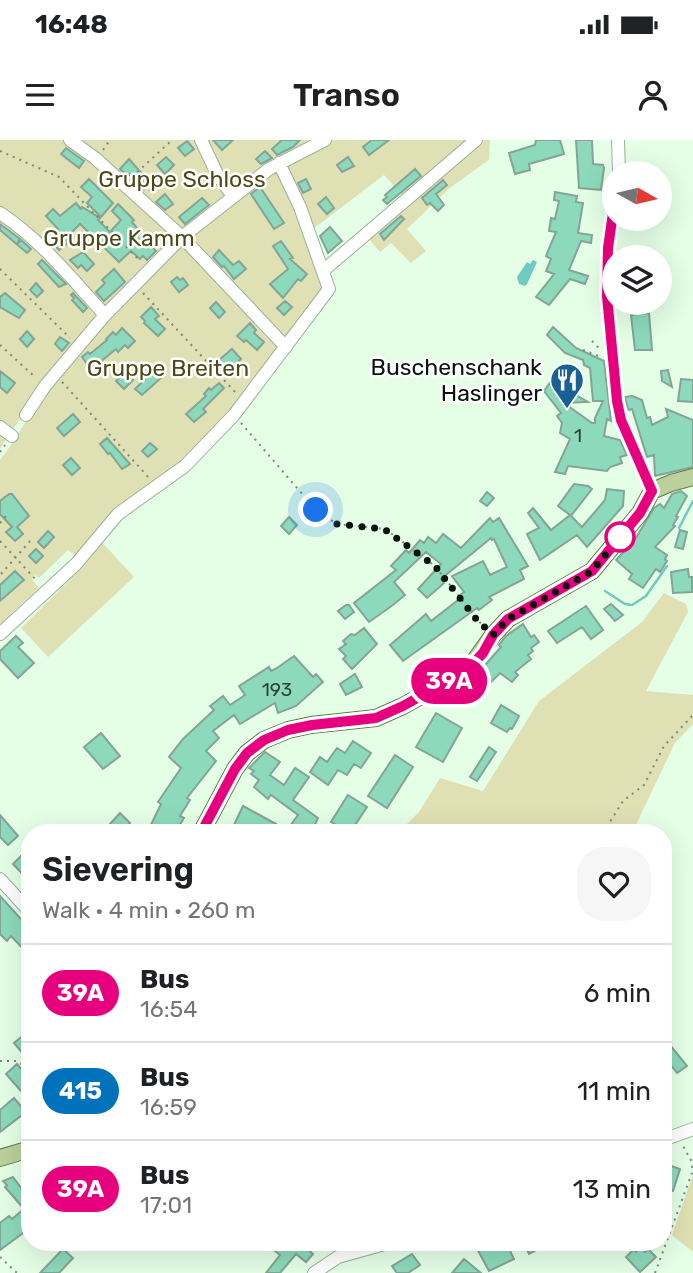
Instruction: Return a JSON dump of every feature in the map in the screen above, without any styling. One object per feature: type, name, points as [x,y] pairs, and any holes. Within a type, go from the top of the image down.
[{"type":"main road","points":[[209,824],[235,769],[247,753],[264,740],[288,730],[312,725],[376,718],[403,706],[471,666],[508,619],[592,571],[640,513],[652,491],[671,482],[693,477]]},
{"type":"main road","points":[[0,1158],[21,1152]]},
{"type":"street","points":[[71,140],[182,237],[286,346]]},
{"type":"street","points":[[201,140],[218,176],[233,195]]},
{"type":"street","points":[[26,415],[45,386],[105,315],[182,237],[233,195],[279,163],[325,140]]},
{"type":"street","points":[[324,270],[475,140]]},
{"type":"street","points":[[618,140],[619,161]]},
{"type":"street","points":[[0,634],[76,564],[118,514],[185,466],[234,415],[329,289],[300,207],[279,163]]},
{"type":"street","points":[[0,213],[38,242],[105,315]]},
{"type":"street","points":[[610,231],[607,296],[617,401],[621,420],[652,491]]},
{"type":"street","points":[[0,427],[12,436]]},
{"type":"street","points":[[0,880],[21,902]]},
{"type":"street","points":[[672,1138],[693,1129]]},
{"type":"street","points":[[314,1273],[338,1257],[360,1251]]},
{"type":"path","points":[[125,185],[172,140]]},
{"type":"path","points":[[0,151],[59,177],[149,270]]},
{"type":"path","points":[[140,199],[166,178],[173,187]]},
{"type":"path","points":[[0,269],[78,346]]},
{"type":"path","points":[[135,285],[245,402]]},
{"type":"path","points":[[583,351],[606,356],[592,341]]},
{"type":"path","points":[[0,345],[45,386]]},
{"type":"path","points":[[55,374],[155,485]]},
{"type":"path","points":[[234,415],[316,510],[337,524],[384,529],[435,566],[477,620],[493,635]]},
{"type":"path","points":[[0,523],[7,514]]},
{"type":"path","points":[[1,574],[31,540]]},
{"type":"path","points":[[0,541],[46,591]]},
{"type":"path","points":[[609,824],[623,801],[644,785],[664,746],[693,715]]},
{"type":"path","points":[[0,1061],[17,1061],[21,1064]]},
{"type":"path","points":[[672,1227],[692,1173],[692,1162],[678,1136]]},
{"type":"path","points":[[655,1273],[663,1251]]},
{"type":"path","points":[[0,1257],[17,1273]]},
{"type":"green space","name":"Gruppe Kamm","points":[[0,140],[62,140],[72,145],[176,238],[118,297],[115,295],[42,385],[0,449]]},
{"type":"green space","name":"Gruppe Schloss","points":[[79,140],[316,140],[186,230],[180,228]]},
{"type":"green space","points":[[331,140],[490,140],[489,160],[451,187],[407,229],[426,251],[411,263],[391,243],[380,252],[367,237],[405,198],[384,175],[313,229],[286,165]]},
{"type":"green space","name":"Gruppe Breiten","points":[[276,168],[294,202],[325,287],[225,423],[77,557],[68,550],[39,578],[35,575],[32,579],[39,588],[11,614],[13,618],[0,629],[0,460],[41,396],[100,324],[200,229]]},
{"type":"green space","points":[[101,541],[134,577],[48,657],[21,628],[83,567]]},
{"type":"green space","points":[[664,593],[686,604],[688,612],[646,691],[693,695],[693,724],[675,743],[636,824],[407,824],[419,812],[440,778],[483,791],[539,701],[642,622]]},
{"type":"green space","points":[[693,1175],[693,1252],[672,1235]]},
{"type":"water","points":[[533,260],[537,262],[527,284],[519,284],[517,277],[527,262],[530,264]]},
{"type":"building","points":[[213,140],[233,140],[222,150]]},
{"type":"building","points":[[282,140],[300,140],[277,155],[272,149]]},
{"type":"building","points":[[372,140],[389,140],[369,155],[363,147]]},
{"type":"building","points":[[536,140],[560,140],[564,154],[529,164],[530,170],[515,174],[509,153],[535,145]]},
{"type":"building","points":[[576,140],[592,140],[593,164],[602,165],[601,190],[579,188]]},
{"type":"building","points":[[187,141],[194,149],[185,156],[178,148]]},
{"type":"building","points":[[66,148],[84,161],[79,168],[61,154]]},
{"type":"building","points":[[265,151],[272,158],[261,164],[256,159]]},
{"type":"building","points":[[166,157],[174,165],[165,174],[157,165]]},
{"type":"building","points":[[348,157],[354,166],[342,172],[337,165]]},
{"type":"building","points":[[129,159],[151,184],[143,190],[130,174],[128,176],[120,169]]},
{"type":"building","points":[[415,169],[421,176],[387,204],[383,200],[387,197],[385,195]]},
{"type":"building","points":[[89,179],[113,203],[101,217],[87,203],[92,197],[81,187]]},
{"type":"building","points":[[306,179],[311,189],[303,193],[298,183]]},
{"type":"building","points":[[443,180],[447,185],[436,194],[444,205],[438,211],[430,203],[427,205],[422,198]]},
{"type":"building","points":[[260,187],[284,223],[274,229],[251,194]]},
{"type":"building","points":[[555,192],[577,196],[576,202],[583,203],[578,233],[592,235],[591,243],[581,241],[569,270],[588,276],[585,284],[570,279],[549,305],[536,297],[554,274],[546,271],[551,259],[546,256],[556,232],[549,231],[551,218],[555,219],[559,201],[554,200]]},
{"type":"building","points":[[165,194],[173,204],[165,210],[156,202]]},
{"type":"building","points":[[326,197],[334,208],[327,214],[318,204]]},
{"type":"building","points":[[202,198],[209,205],[185,224],[179,217]]},
{"type":"building","points":[[76,203],[81,209],[82,207],[100,218],[98,220],[110,232],[121,220],[112,211],[118,204],[134,220],[132,222],[156,251],[147,260],[143,256],[140,259],[131,251],[119,262],[80,224],[65,239],[68,243],[59,250],[48,237],[58,229],[46,216],[53,209],[60,216]]},
{"type":"building","points":[[401,216],[404,219],[384,240],[380,234]]},
{"type":"building","points":[[0,224],[20,239],[17,244],[21,240],[31,249],[27,253],[0,230]]},
{"type":"building","points":[[330,227],[342,241],[328,253],[320,236]]},
{"type":"building","points":[[281,241],[293,258],[290,259],[307,274],[301,281],[298,279],[283,298],[270,284],[288,269],[273,246]]},
{"type":"building","points":[[219,250],[233,265],[239,261],[246,269],[234,279],[213,257]]},
{"type":"building","points":[[83,252],[94,264],[87,271],[81,265],[78,268],[70,260]]},
{"type":"building","points":[[42,260],[66,284],[59,287],[38,264]]},
{"type":"building","points":[[114,269],[125,282],[104,301],[96,292],[105,283],[102,280]]},
{"type":"building","points":[[177,277],[180,280],[183,278],[188,285],[179,292],[171,282]]},
{"type":"building","points":[[36,283],[43,291],[37,297],[30,290]]},
{"type":"building","points":[[5,293],[25,310],[19,318],[0,307],[0,297]]},
{"type":"building","points":[[73,293],[87,308],[83,312],[72,300]]},
{"type":"building","points":[[285,301],[292,307],[284,315],[277,308]]},
{"type":"building","points":[[216,302],[225,312],[219,318],[210,308]]},
{"type":"building","points":[[151,307],[159,316],[155,319],[165,329],[158,336],[141,317]]},
{"type":"building","points":[[631,315],[649,315],[652,350],[635,350]]},
{"type":"building","points":[[250,323],[256,330],[254,333],[264,342],[257,350],[237,336]]},
{"type":"building","points":[[553,327],[576,348],[604,361],[611,421],[607,419],[604,436],[620,440],[627,455],[620,457],[622,463],[610,467],[607,471],[568,466],[565,474],[555,472],[570,439],[560,433],[562,423],[557,416],[561,413],[544,391],[551,381],[588,402],[564,403],[592,423],[595,423],[603,401],[593,401],[590,368],[584,365],[583,360],[565,353],[547,335]]},
{"type":"building","points":[[122,328],[135,341],[128,348],[125,345],[118,352],[116,349],[99,363],[97,360],[90,368],[82,357],[88,352],[90,354],[113,332],[116,335]]},
{"type":"building","points":[[27,331],[34,339],[27,347],[20,339]]},
{"type":"building","points":[[60,337],[69,343],[62,351],[55,344]]},
{"type":"building","points":[[232,349],[241,359],[223,376],[213,365]]},
{"type":"building","points":[[155,370],[162,377],[142,395],[135,389]]},
{"type":"building","points":[[668,370],[672,387],[662,381],[661,371]]},
{"type":"building","points":[[0,371],[15,383],[7,393],[0,387]]},
{"type":"building","points":[[125,372],[133,380],[124,389],[116,381]]},
{"type":"building","points":[[681,379],[693,380],[693,402],[678,401]]},
{"type":"building","points":[[219,383],[224,388],[203,409],[206,412],[194,422],[186,414],[206,396],[204,394],[209,388],[211,390]]},
{"type":"building","points":[[632,396],[642,400],[652,425],[668,417],[666,409],[693,420],[693,467],[655,476],[654,455],[647,457],[632,409],[629,410],[627,406],[625,397]]},
{"type":"building","points":[[73,414],[80,422],[64,436],[57,428]]},
{"type":"building","points":[[107,438],[130,464],[122,469],[110,453],[108,454],[100,444]]},
{"type":"building","points":[[150,443],[157,449],[148,457],[142,451]]},
{"type":"building","points":[[71,458],[80,468],[72,475],[63,465]]},
{"type":"building","points":[[574,484],[592,489],[571,516],[582,527],[605,500],[607,489],[624,491],[623,506],[587,547],[577,535],[540,560],[527,534],[539,528],[528,513],[533,508],[551,530],[570,515],[558,506]]},
{"type":"building","points":[[681,491],[687,496],[676,516],[675,526],[655,547],[667,555],[667,561],[660,572],[656,569],[643,588],[629,579],[632,574],[616,560],[634,541],[654,508],[660,504],[664,508],[672,494]]},
{"type":"building","points":[[487,492],[494,498],[487,506],[480,501]]},
{"type":"building","points":[[12,494],[29,516],[17,527],[23,534],[15,541],[6,532],[12,527],[0,514],[0,501]]},
{"type":"building","points":[[289,517],[297,525],[289,534],[281,526]]},
{"type":"building","points":[[490,518],[493,522],[499,518],[528,566],[520,570],[524,579],[489,597],[492,600],[479,610],[477,608],[403,661],[390,645],[426,614],[431,621],[462,597],[460,595],[464,592],[452,576],[483,561],[490,575],[507,567],[494,539],[491,538],[441,579],[444,583],[427,598],[418,589],[441,564],[426,552],[394,582],[405,595],[369,622],[354,603],[396,570],[391,566],[406,550],[409,553],[420,540],[424,543],[428,537],[436,543],[443,534],[461,548]]},
{"type":"building","points":[[680,530],[687,532],[683,549],[675,547]]},
{"type":"building","points":[[48,531],[54,537],[44,548],[38,542]]},
{"type":"building","points":[[36,549],[43,556],[36,563],[29,556]]},
{"type":"building","points":[[688,569],[689,577],[692,577],[692,592],[673,593],[671,572]]},
{"type":"building","points":[[15,571],[24,580],[0,601],[0,585]]},
{"type":"building","points":[[611,604],[623,615],[615,621],[604,609]]},
{"type":"building","points":[[346,605],[354,612],[345,619],[338,611]]},
{"type":"building","points":[[586,606],[603,630],[591,639],[582,627],[557,643],[548,631]]},
{"type":"building","points":[[523,624],[531,637],[534,635],[539,642],[531,648],[533,651],[528,655],[531,659],[515,672],[518,675],[512,682],[500,673],[480,693],[471,685],[465,689],[462,685],[479,672],[501,647],[499,645],[506,636]]},
{"type":"building","points":[[364,628],[377,644],[352,669],[339,649],[346,644],[343,641],[351,634],[355,635]]},
{"type":"building","points":[[16,636],[23,643],[18,647],[34,663],[18,678],[0,659],[0,651]]},
{"type":"building","points":[[294,656],[313,677],[316,674],[323,682],[296,706],[278,713],[275,703],[240,724],[234,715],[213,731],[219,738],[206,751],[216,761],[187,798],[190,800],[180,816],[184,818],[180,824],[151,824],[161,804],[158,802],[181,768],[169,757],[183,739],[214,710],[210,706],[223,696],[230,705],[245,695],[239,686],[269,667],[271,671]]},
{"type":"building","points":[[355,674],[362,687],[346,695],[340,684]]},
{"type":"building","points":[[501,705],[519,716],[512,729],[507,732],[491,723]]},
{"type":"building","points":[[436,713],[462,728],[443,762],[416,747]]},
{"type":"building","points":[[101,733],[120,756],[103,769],[84,747]]},
{"type":"building","points":[[353,741],[371,753],[361,768],[354,764],[347,775],[338,770],[328,785],[310,772],[320,757],[327,762],[337,748],[345,753]]},
{"type":"building","points":[[489,747],[496,752],[477,781],[470,777]]},
{"type":"building","points":[[265,752],[280,762],[270,775],[284,785],[295,768],[309,777],[293,800],[318,818],[315,824],[291,824],[298,815],[271,795],[268,799],[254,787],[259,780],[251,774],[254,771],[249,768]]},
{"type":"building","points":[[395,755],[413,767],[387,808],[368,796]]},
{"type":"building","points":[[348,795],[367,807],[356,824],[331,822]]},
{"type":"building","points":[[243,806],[276,824],[234,824]]},
{"type":"building","points":[[120,813],[130,823],[129,824],[110,824]]},
{"type":"building","points":[[0,815],[18,836],[8,845],[0,837]]},
{"type":"building","points":[[21,856],[21,872],[13,864]]},
{"type":"building","points":[[0,896],[21,919],[21,947],[11,936],[7,941],[0,934]]},
{"type":"building","points":[[21,1037],[21,1051],[14,1043]]},
{"type":"building","points":[[672,1047],[687,1066],[677,1073],[672,1067]]},
{"type":"building","points":[[17,1064],[21,1069],[21,1091],[6,1074]]},
{"type":"building","points":[[14,1098],[21,1106],[21,1116],[0,1132],[0,1110]]},
{"type":"building","points":[[672,1166],[680,1169],[672,1191]]},
{"type":"building","points":[[13,1177],[21,1188],[21,1206],[5,1187],[7,1185],[3,1181]]},
{"type":"building","points":[[21,1212],[21,1235],[0,1250],[0,1223],[9,1216],[12,1219]]},
{"type":"building","points":[[61,1251],[73,1258],[59,1273],[40,1273]]},
{"type":"building","points":[[275,1251],[310,1251],[313,1254],[306,1262],[296,1254],[280,1273],[266,1273],[280,1255]]},
{"type":"building","points":[[478,1251],[510,1251],[514,1259],[489,1271]]},
{"type":"building","points":[[632,1251],[650,1251],[656,1257],[640,1272],[626,1257]]},
{"type":"building","points":[[412,1254],[420,1265],[408,1273],[397,1273],[392,1266]]},
{"type":"building","points":[[464,1259],[481,1273],[452,1273]]},
{"type":"waterway","points":[[679,528],[693,501]]},
{"type":"waterway","points":[[605,591],[625,604],[632,605],[646,596],[667,566]]},
{"type":"bus line","name":"39A","points":[[205,824],[235,769],[247,753],[264,740],[288,730],[312,725],[376,718],[457,676],[483,653],[493,635],[508,619],[592,571],[640,513],[652,491],[618,409],[607,296],[610,231]]},
{"type":"place","name":"Buschenschank Haslinger","points":[[567,410]]},
{"type":"route","points":[[316,510],[337,524],[384,529],[435,566],[477,620],[493,635],[508,619],[592,571],[620,537]]}]
